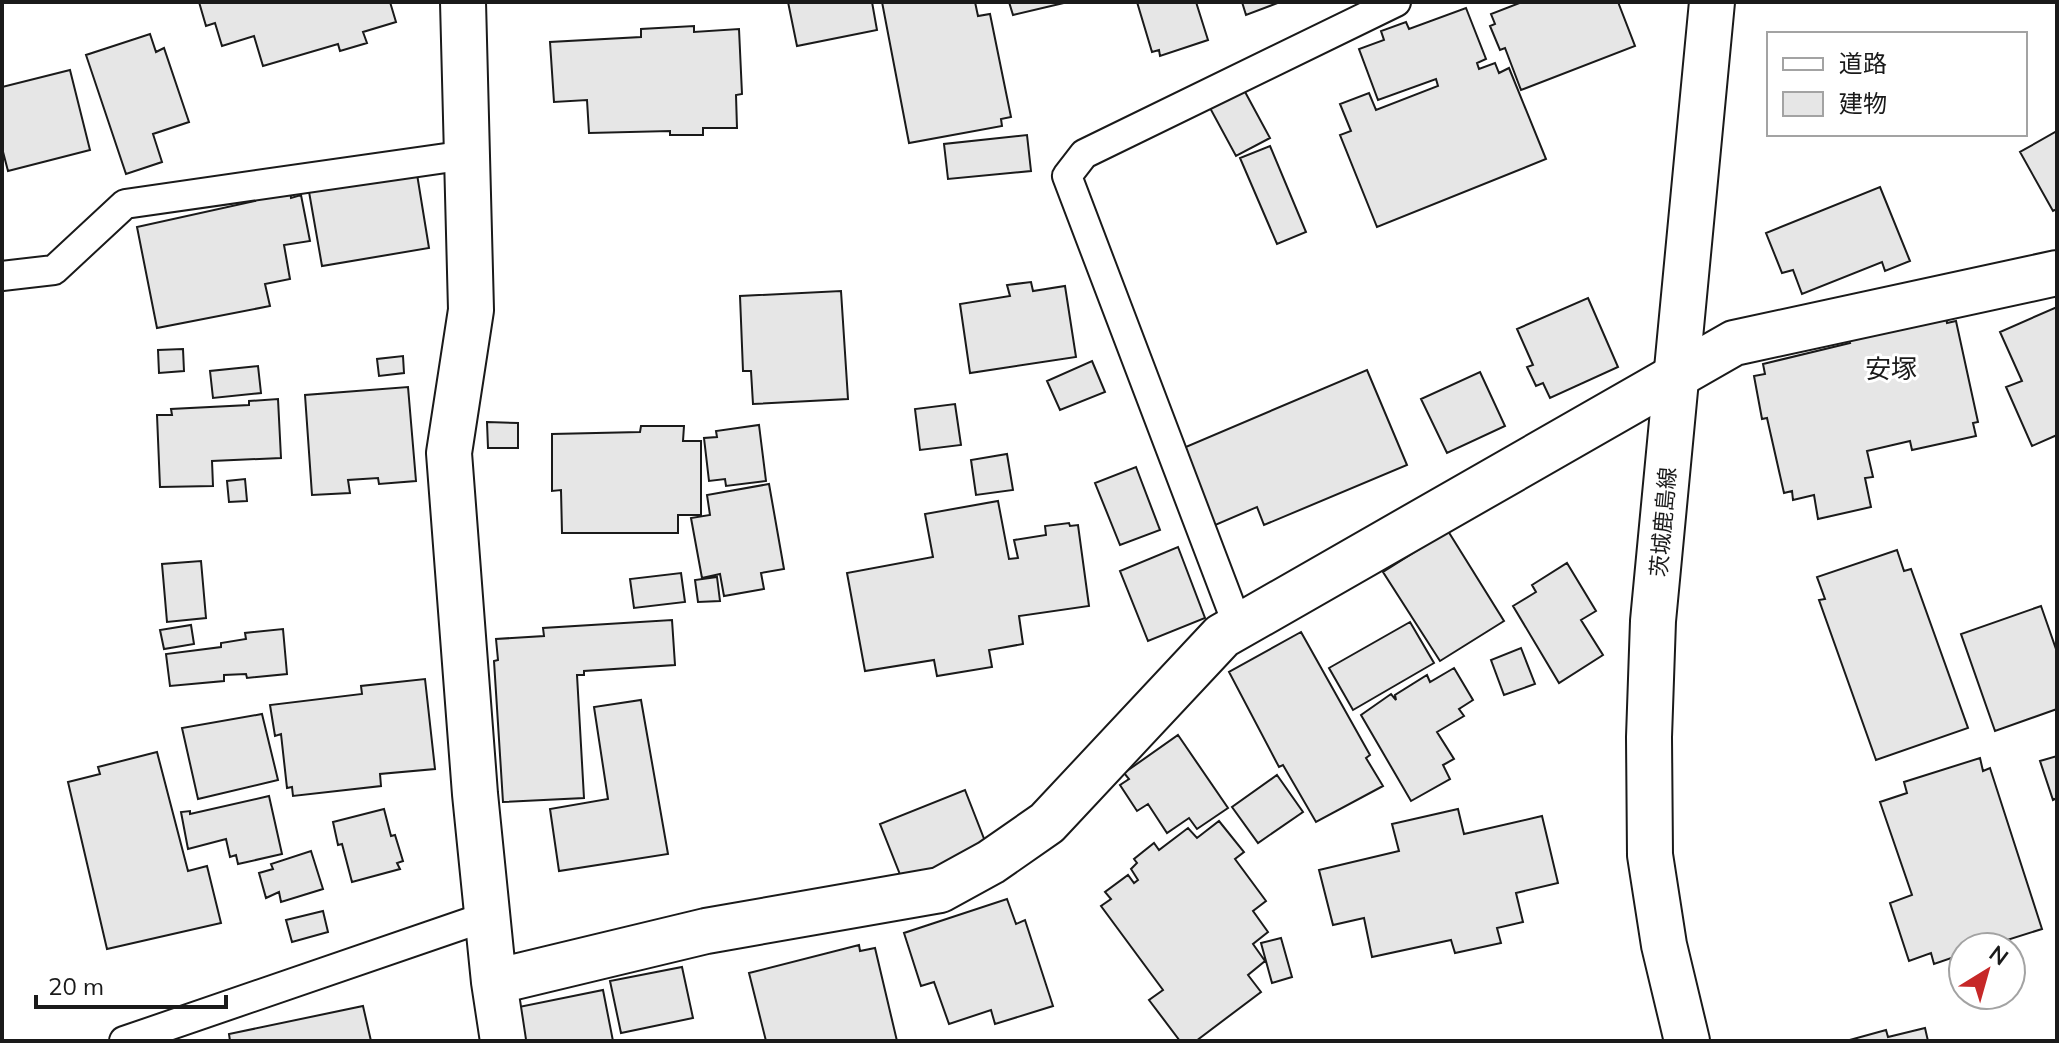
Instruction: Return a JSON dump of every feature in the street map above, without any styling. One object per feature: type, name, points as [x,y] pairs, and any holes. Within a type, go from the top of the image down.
[{"type":"street","points":[[463,2],[471,310],[449,453],[475,794],[503,1041]]},
{"type":"street","name":"茨城鹿島線","points":[[1687,1041],[1664,945],[1650,855],[1649,737],[1653,621],[1712,2]]},
{"type":"street","points":[[494,982],[706,931],[940,890],[991,862],[1047,823],[1222,636],[1676,375],[1734,343],[2057,273]]},
{"type":"lane","points":[[1238,626],[1067,176],[1084,154],[1396,2]]},
{"type":"lane","points":[[2,276],[54,270],[125,204],[467,155]]},
{"type":"lane","points":[[124,1041],[488,916]]},
{"type":"building","points":[[199,2],[390,2],[396,22],[363,32],[367,43],[340,51],[338,44],[263,66],[254,36],[222,46],[215,23],[206,26]]},
{"type":"building","points":[[788,2],[872,2],[877,30],[797,46]]},
{"type":"building","points":[[882,2],[975,2],[978,16],[990,14],[1011,117],[1001,119],[1002,126],[909,143]]},
{"type":"building","points":[[1009,2],[1068,2],[1013,15]]},
{"type":"building","points":[[1137,2],[1196,2],[1208,40],[1160,56],[1159,50],[1152,52]]},
{"type":"building","points":[[1242,2],[1280,2],[1246,15]]},
{"type":"building","points":[[1522,2],[1618,2],[1635,46],[1521,90],[1505,48],[1500,50],[1490,26],[1495,24],[1491,14]]},
{"type":"building","points":[[1466,8],[1486,59],[1477,63],[1479,69],[1495,63],[1499,73],[1509,68],[1546,159],[1377,227],[1340,135],[1351,131],[1340,104],[1369,93],[1376,110],[1438,86],[1436,79],[1378,100],[1359,49],[1384,40],[1381,31],[1406,22],[1409,29]]},
{"type":"building","points":[[694,26],[694,32],[739,29],[742,94],[736,95],[737,128],[703,128],[703,135],[670,135],[670,131],[589,133],[587,100],[554,102],[550,42],[641,37],[641,29]]},
{"type":"building","points":[[150,34],[156,52],[164,48],[189,122],[153,134],[162,162],[126,174],[86,55]]},
{"type":"building","points":[[70,70],[90,150],[8,171],[2,148],[2,87]]},
{"type":"building","points":[[1244,90],[1270,138],[1236,156],[1210,108]]},
{"type":"building","points":[[2057,131],[2057,209],[2053,211],[2020,152]]},
{"type":"building","points":[[1027,135],[1031,171],[948,179],[944,144]]},
{"type":"building","points":[[1270,146],[1306,232],[1277,244],[1240,158]]},
{"type":"building","points":[[416,168],[429,248],[322,266],[308,186]]},
{"type":"building","points":[[1880,187],[1910,261],[1885,271],[1882,262],[1802,294],[1793,270],[1782,273],[1766,233]]},
{"type":"building","points":[[290,189],[291,198],[301,195],[310,241],[284,245],[290,279],[265,284],[270,306],[157,328],[137,227],[255,201],[253,196]]},
{"type":"building","points":[[1031,282],[1033,291],[1065,286],[1076,357],[970,373],[960,304],[1010,296],[1007,285]]},
{"type":"building","points":[[841,291],[848,399],[753,404],[751,371],[743,371],[740,296]]},
{"type":"building","points":[[1588,298],[1618,367],[1550,398],[1543,383],[1536,386],[1527,367],[1533,365],[1517,329]]},
{"type":"building","points":[[2057,307],[2057,435],[2032,446],[2006,387],[2022,381],[2000,332]]},
{"type":"building","points":[[1945,312],[1947,323],[1956,321],[1978,422],[1973,423],[1976,436],[1912,450],[1910,441],[1867,451],[1873,477],[1865,478],[1871,507],[1818,519],[1814,495],[1793,500],[1792,491],[1784,493],[1767,418],[1762,419],[1754,376],[1765,374],[1763,364],[1850,343],[1848,337]]},
{"type":"building","points":[[183,349],[184,371],[159,373],[158,350]]},
{"type":"building","points":[[403,356],[404,373],[379,376],[377,359]]},
{"type":"building","points":[[1092,361],[1105,392],[1060,410],[1047,381]]},
{"type":"building","points":[[258,366],[261,393],[213,398],[210,371]]},
{"type":"building","points":[[1367,370],[1407,465],[1264,525],[1257,507],[1213,526],[1181,449]]},
{"type":"building","points":[[1480,372],[1505,426],[1447,453],[1421,399]]},
{"type":"building","points":[[408,387],[416,481],[379,484],[378,478],[348,480],[350,493],[312,495],[305,395]]},
{"type":"building","points":[[278,399],[281,458],[212,461],[213,486],[160,487],[157,415],[172,415],[171,409],[249,405],[249,401]]},
{"type":"building","points":[[955,404],[961,445],[920,450],[915,409]]},
{"type":"building","points":[[487,422],[518,423],[518,448],[488,448]]},
{"type":"building","points":[[759,425],[766,481],[726,486],[725,479],[709,481],[704,438],[717,437],[716,431]]},
{"type":"building","points":[[641,426],[684,426],[683,441],[701,441],[701,515],[678,515],[678,533],[562,533],[561,490],[552,491],[552,434],[640,432]]},
{"type":"building","points":[[1007,454],[1013,490],[976,495],[971,460]]},
{"type":"building","points":[[1136,467],[1160,530],[1120,545],[1095,483]]},
{"type":"building","points":[[245,479],[247,501],[229,502],[227,481]]},
{"type":"building","points":[[769,484],[784,569],[761,573],[764,589],[724,596],[720,574],[702,578],[691,518],[710,515],[707,495]]},
{"type":"building","points":[[998,501],[1009,559],[1018,558],[1014,540],[1046,535],[1045,526],[1078,525],[1089,606],[1019,616],[1023,644],[989,650],[992,667],[937,676],[934,660],[865,671],[847,573],[933,557],[925,514]]},
{"type":"building","points":[[1448,531],[1504,621],[1440,661],[1383,572]]},
{"type":"building","points":[[1178,547],[1205,618],[1148,641],[1120,571]]},
{"type":"building","points":[[1897,550],[1904,571],[1911,569],[1968,728],[1876,760],[1819,600],[1825,599],[1817,577]]},
{"type":"building","points":[[201,561],[206,618],[167,622],[162,564]]},
{"type":"building","points":[[1567,563],[1596,611],[1581,620],[1603,655],[1559,683],[1513,606],[1536,592],[1532,585]]},
{"type":"building","points":[[681,573],[685,602],[634,608],[630,579]]},
{"type":"building","points":[[717,577],[720,601],[698,602],[695,580]]},
{"type":"building","points":[[2041,606],[2057,652],[2057,709],[1995,731],[1961,634]]},
{"type":"building","points":[[672,620],[675,665],[584,671],[584,675],[577,675],[584,798],[503,802],[494,661],[498,660],[496,639],[544,636],[543,628]]},
{"type":"building","points":[[1410,622],[1434,663],[1353,710],[1329,668]]},
{"type":"building","points":[[191,625],[194,644],[164,649],[160,630]]},
{"type":"building","points":[[283,629],[287,674],[247,678],[246,674],[224,675],[224,681],[170,686],[166,654],[221,647],[221,643],[246,639],[245,633]]},
{"type":"building","points":[[1301,632],[1370,755],[1366,758],[1383,786],[1316,822],[1283,765],[1279,767],[1229,672]]},
{"type":"building","points":[[1521,648],[1535,684],[1504,695],[1491,660]]},
{"type":"building","points":[[1454,668],[1473,700],[1459,709],[1464,716],[1437,732],[1454,759],[1443,765],[1450,779],[1411,801],[1361,715],[1391,694],[1396,700],[1395,695],[1427,675],[1430,682]]},
{"type":"building","points":[[425,679],[435,769],[380,774],[381,786],[293,796],[292,787],[287,788],[281,734],[275,736],[270,705],[362,694],[361,686]]},
{"type":"building","points":[[641,700],[668,854],[559,871],[550,809],[608,799],[594,707]]},
{"type":"building","points":[[262,714],[278,780],[198,799],[182,728]]},
{"type":"building","points":[[1178,735],[1228,808],[1197,829],[1189,818],[1167,833],[1148,804],[1137,811],[1120,785],[1129,779],[1124,773]]},
{"type":"building","points":[[157,752],[188,871],[207,866],[221,923],[107,949],[68,782],[100,774],[98,767]]},
{"type":"building","points":[[2057,756],[2057,798],[2053,800],[2040,761]]},
{"type":"building","points":[[1980,758],[1983,771],[1990,768],[2042,929],[2027,934],[2027,931],[1947,931],[1947,960],[1934,964],[1931,953],[1909,961],[1890,903],[1912,895],[1880,802],[1907,793],[1904,782]]},
{"type":"building","points":[[1277,775],[1303,812],[1258,843],[1232,807]]},
{"type":"building","points":[[965,790],[988,849],[903,882],[880,824]]},
{"type":"building","points":[[269,796],[282,854],[238,864],[236,855],[230,857],[226,839],[188,849],[181,812],[190,811],[190,814]]},
{"type":"building","points":[[384,809],[391,836],[395,835],[403,861],[397,863],[400,869],[352,882],[333,822]]},
{"type":"building","points":[[1458,809],[1464,834],[1542,816],[1558,883],[1516,893],[1523,922],[1497,928],[1501,943],[1455,953],[1451,940],[1372,957],[1364,918],[1333,925],[1319,870],[1399,851],[1392,824]]},
{"type":"building","points":[[1219,821],[1244,852],[1235,859],[1266,901],[1253,911],[1268,932],[1253,944],[1265,961],[1248,975],[1261,992],[1196,1041],[1180,1041],[1149,1000],[1163,990],[1101,906],[1111,899],[1105,892],[1128,875],[1134,883],[1138,880],[1131,869],[1137,863],[1134,859],[1154,843],[1159,850],[1188,828],[1197,838]]},
{"type":"building","points":[[311,851],[323,889],[281,902],[279,892],[266,898],[259,873],[273,869],[271,864]]},
{"type":"building","points":[[1007,899],[1016,924],[1025,920],[1053,1006],[995,1024],[991,1010],[949,1024],[934,982],[921,986],[904,933]]},
{"type":"building","points":[[323,911],[328,932],[292,942],[286,920]]},
{"type":"building","points":[[1281,938],[1292,977],[1272,983],[1261,943]]},
{"type":"building","points":[[859,945],[860,951],[875,948],[897,1041],[766,1041],[749,973]]},
{"type":"building","points":[[682,967],[693,1018],[621,1033],[610,981]]},
{"type":"building","points":[[603,990],[613,1041],[515,1041],[509,1009]]},
{"type":"building","points":[[363,1006],[371,1041],[230,1041],[229,1034]]},
{"type":"building","points":[[1925,1028],[1928,1041],[1846,1041],[1886,1030],[1888,1037]]},
{"type":"district","name":"安塚","points":[[1891,369]]}]
